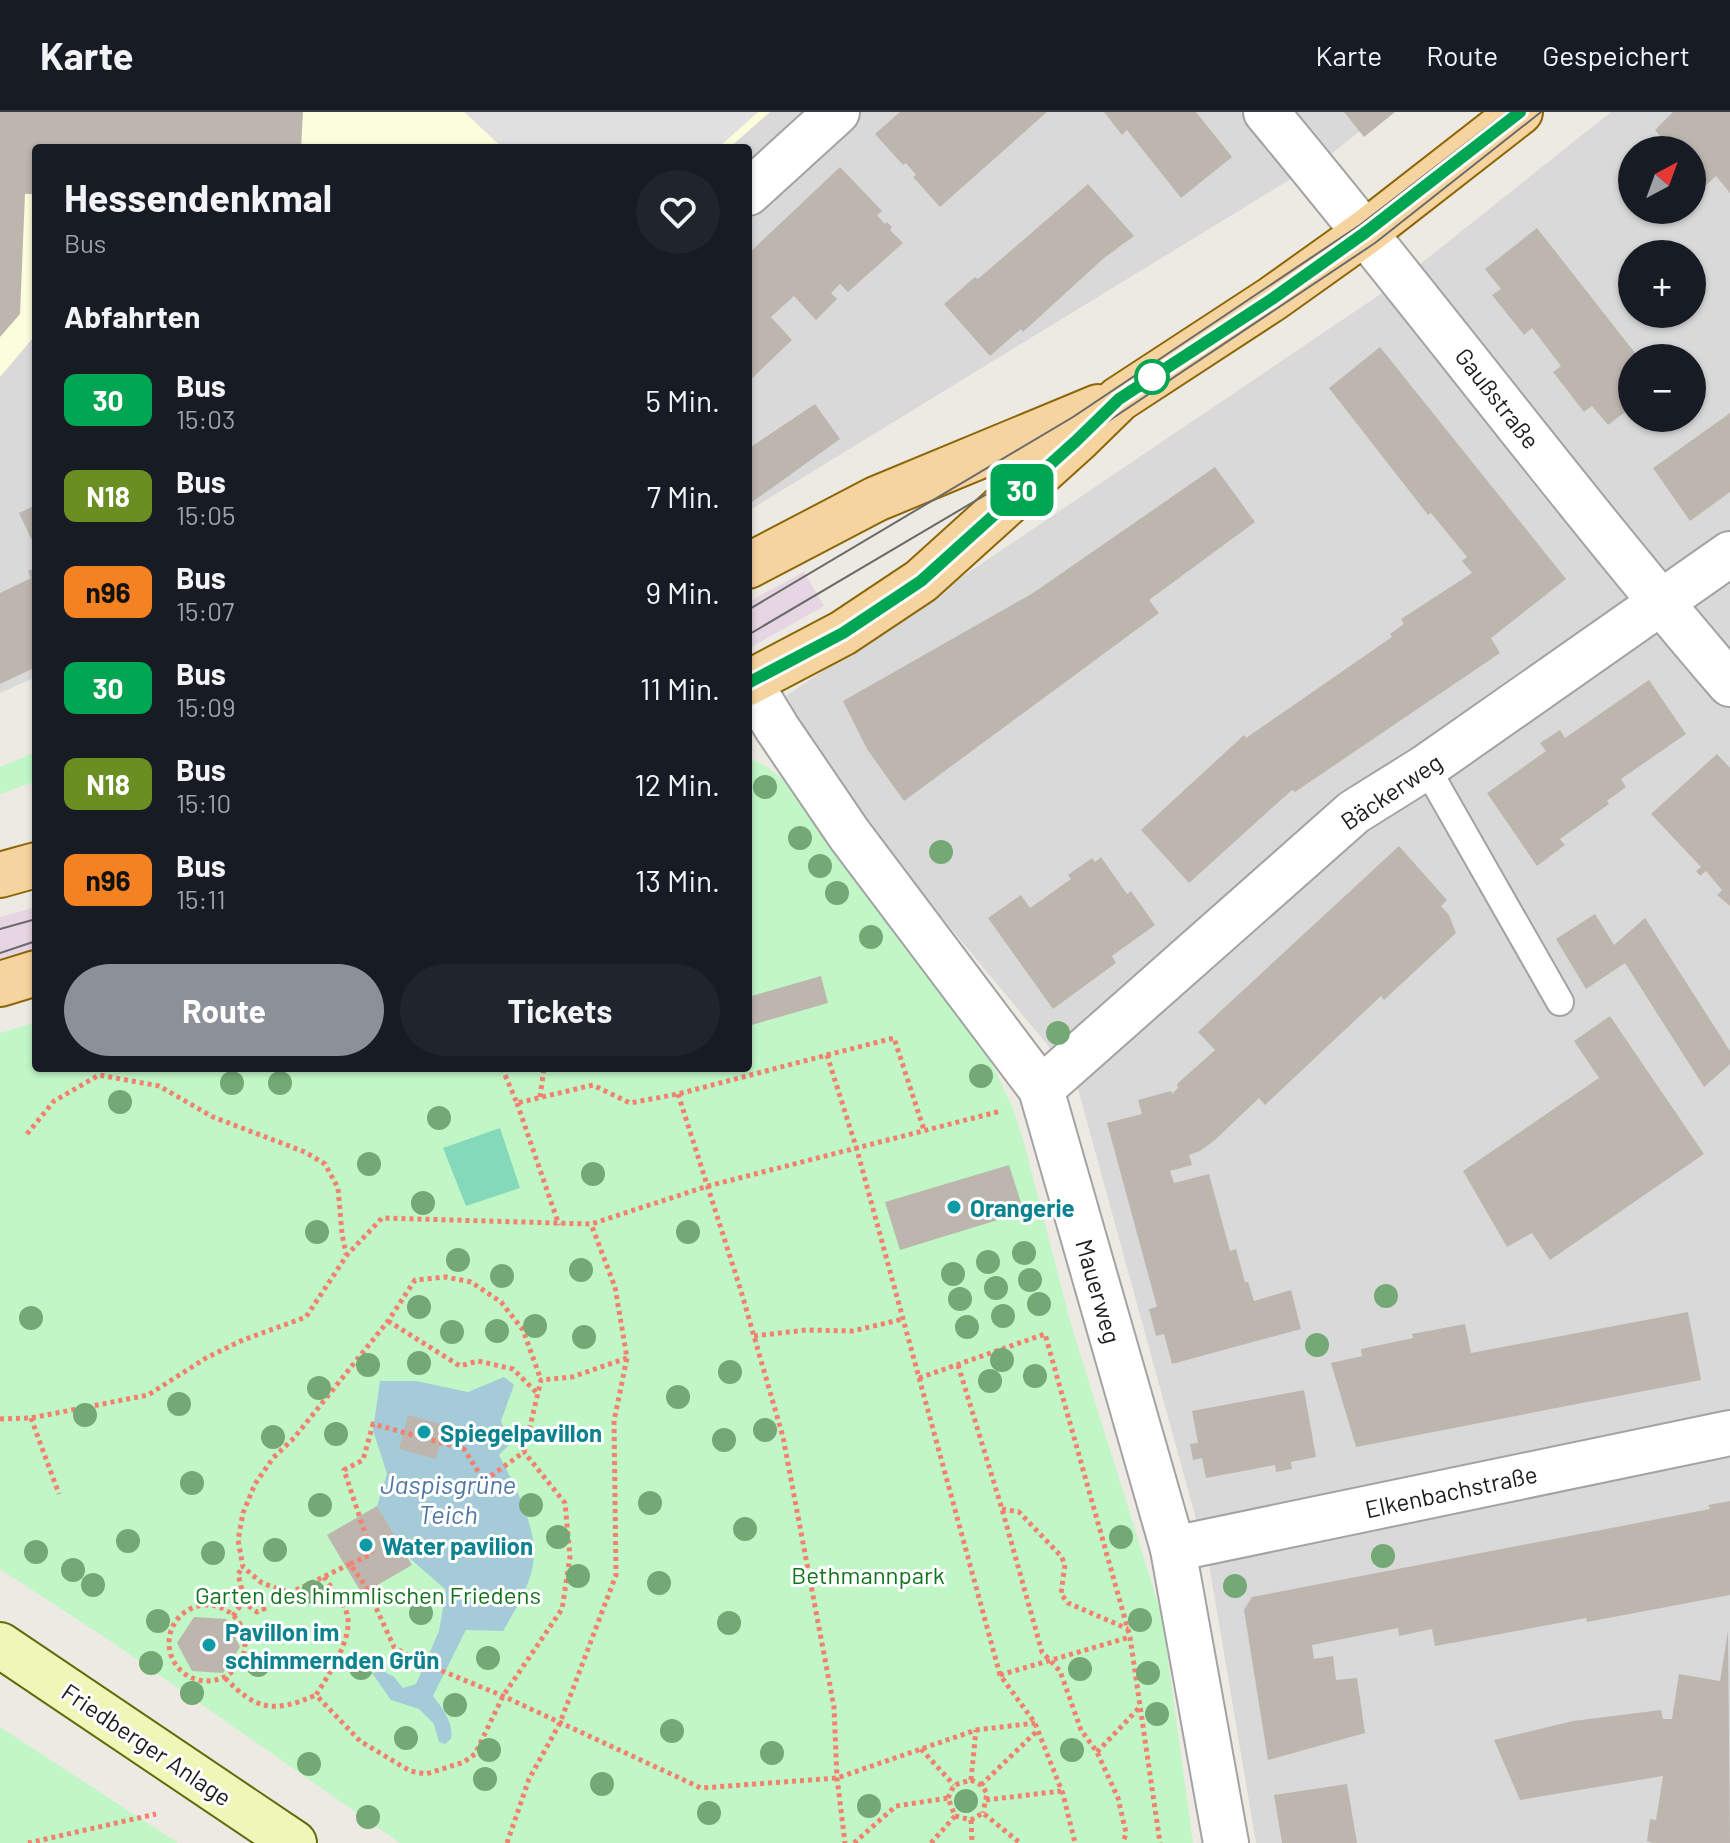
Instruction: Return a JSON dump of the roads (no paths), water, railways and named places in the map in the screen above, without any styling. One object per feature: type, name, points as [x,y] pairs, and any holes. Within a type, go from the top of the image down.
[{"type":"main road","points":[[752,564],[876,499],[1119,399],[1272,299],[1366,232],[1520,112]]},
{"type":"main road","points":[[752,681],[843,633],[921,581],[1119,399]]},
{"type":"main road","points":[[0,875],[32,866]]},
{"type":"main road","points":[[0,984],[32,974]]},
{"type":"main road","name":"Friedberger Anlage","points":[[0,1645],[294,1843]]},
{"type":"street","points":[[752,189],[837,112]]},
{"type":"street","name":"Gaußstraße","points":[[1266,112],[1366,232],[1660,602],[1730,684]]},
{"type":"street","name":"Bäckerweg","points":[[1027,1098],[1354,812],[1426,767],[1730,554]]},
{"type":"street","name":"Mauerweg","points":[[752,688],[1027,1098],[1173,1549],[1226,1843]]},
{"type":"street","name":"Elkenbachstraße","points":[[1173,1549],[1730,1433]]},
{"type":"lane","points":[[1426,767],[1560,1002]]},
{"type":"water","name":"Jaspisgrüne Teich","points":[[504,1377],[514,1385],[501,1421],[510,1444],[499,1455],[527,1516],[533,1543],[533,1565],[523,1595],[503,1631],[466,1630],[433,1696],[451,1727],[451,1739],[445,1744],[439,1742],[434,1724],[419,1709],[391,1700],[372,1673],[383,1671],[394,1677],[403,1688],[416,1684],[439,1631],[446,1590],[405,1554],[377,1506],[387,1474],[373,1430],[380,1381],[416,1381],[468,1392]]},
{"type":"tram line","points":[[752,608],[1073,417],[1360,225],[1507,112]]},
{"type":"tram line","points":[[752,633],[1092,432],[1375,243],[1541,112]]},
{"type":"tram line","points":[[0,929],[32,920]]},
{"type":"tram line","points":[[0,953],[32,942]]},
{"type":"place","name":"Orangerie","points":[[954,1207]]},
{"type":"place","name":"Spiegelpavillon","points":[[424,1432]]},
{"type":"place","name":"Water pavilion","points":[[366,1545]]},
{"type":"place","name":"Pavillon im schimmernden Grün","points":[[209,1645]]},
{"type":"park label","name":"Bethmannpark","points":[[868,1574]]},
{"type":"park label","name":"Garten des himmlischen Friedens","points":[[368,1594]]}]
